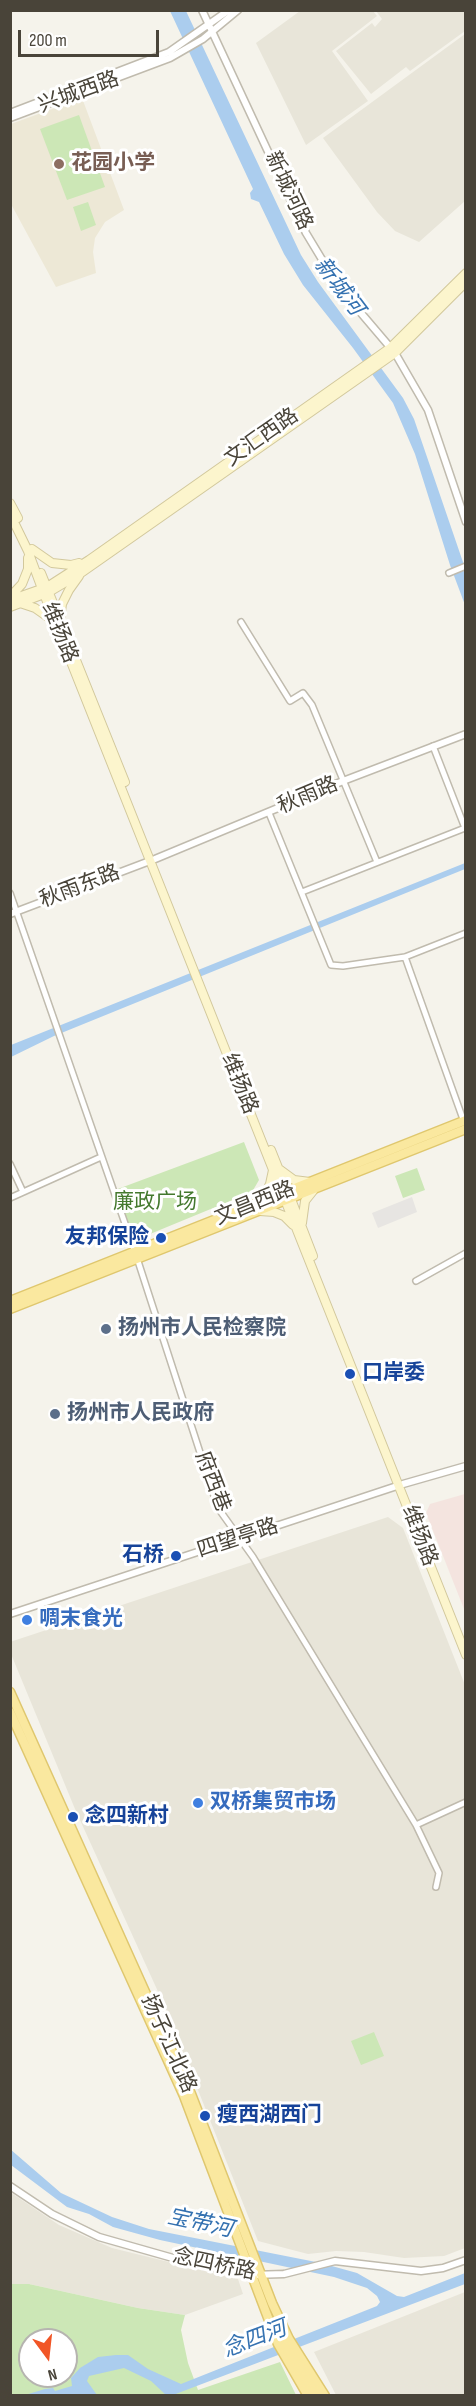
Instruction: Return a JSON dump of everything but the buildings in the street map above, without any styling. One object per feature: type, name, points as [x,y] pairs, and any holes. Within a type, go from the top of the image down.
[{"type":"main road","name":"文汇西路","points":[[393,351],[465,273]]},
{"type":"main road","name":"文汇西路","points":[[45,591],[81,573],[393,351],[465,282]]},
{"type":"main road","name":"文汇西路","points":[[45,591],[364,371]]},
{"type":"main road","name":"维扬路","points":[[10,503],[465,1644]]},
{"type":"main road","name":"维扬路","points":[[10,514],[30,550]]},
{"type":"main road","points":[[10,599],[22,584],[28,570],[30,550],[52,563],[71,565],[89,560]]},
{"type":"main road","points":[[20,603],[58,622],[62,604],[81,573]]},
{"type":"main road","points":[[10,599],[45,591]]},
{"type":"main road","points":[[10,607],[45,591]]},
{"type":"main road","name":"文昌西路","points":[[10,1301],[260,1211],[287,1196],[465,1124]]},
{"type":"main road","points":[[260,1211],[274,1212],[284,1216],[299,1228],[304,1202],[312,1186],[294,1180],[276,1169],[261,1202]]},
{"type":"main road","name":"文昌西路","points":[[10,1309],[261,1202],[287,1196]]},
{"type":"main road","name":"维扬路","points":[[401,1484],[465,1655]]},
{"type":"main road","name":"扬子江北路","points":[[10,1692],[191,2094],[262,2276],[283,2342],[291,2353],[308,2396]]},
{"type":"main road","name":"扬子江北路","points":[[10,1712],[184,2096],[273,2330],[324,2396]]},
{"type":"main road","points":[[291,2353],[317,2396]]},
{"type":"street","name":"新城河路","points":[[202,10],[306,233],[338,285],[393,351],[428,410],[465,522]]},
{"type":"street","name":"兴城西路","points":[[210,29],[229,10]]},
{"type":"street","name":"兴城西路","points":[[10,118],[163,62],[238,10]]},
{"type":"street","name":"兴城西路","points":[[10,113],[184,46]]},
{"type":"street","points":[[449,573],[465,566]]},
{"type":"street","points":[[241,622],[290,701],[303,693],[312,705],[377,862]]},
{"type":"street","name":"秋雨路","points":[[153,860],[343,781],[465,734]]},
{"type":"street","points":[[302,892],[465,829],[433,746]]},
{"type":"street","points":[[269,813],[334,966],[405,957],[465,933]]},
{"type":"street","name":"秋雨东路","points":[[13,913],[153,860]]},
{"type":"street","name":"府西巷","points":[[10,893],[13,913],[59,1035],[136,1255],[218,1508],[240,1539],[416,1825],[439,1873],[436,1887]]},
{"type":"street","points":[[405,957],[465,1124]]},
{"type":"street","points":[[10,1198],[101,1157]]},
{"type":"street","points":[[10,1164],[24,1192]]},
{"type":"street","points":[[416,1281],[465,1253]]},
{"type":"street","name":"四望亭路","points":[[10,1614],[401,1484],[465,1466]]},
{"type":"street","points":[[416,1825],[465,1803]]},
{"type":"street","name":"念四桥路","points":[[10,2186],[52,2214],[99,2237],[194,2264],[252,2275],[284,2274],[335,2261],[361,2262],[399,2270],[421,2271],[443,2268],[465,2259]]},
{"type":"shaded area","points":[[300,11],[373,11],[377,16],[332,51],[368,101],[306,145],[256,43]]},
{"type":"shaded area","points":[[376,11],[465,11],[465,31],[410,71],[406,67],[371,94],[336,51],[372,23],[375,27],[382,19]]},
{"type":"shaded area","points":[[465,34],[465,201],[419,242],[395,231],[377,212],[323,138]]},
{"type":"shaded area","name":"花园小学","points":[[82,98],[124,210],[105,222],[95,238],[93,252],[96,273],[56,287],[11,204],[11,124]]},
{"type":"shaded area","points":[[412,1197],[417,1212],[378,1228],[372,1213]]},
{"type":"shaded area","points":[[465,1494],[466,1608],[464,1609],[426,1513],[430,1504]]},
{"type":"shaded area","points":[[388,1517],[403,1528],[465,1685],[465,2248],[444,2256],[404,2258],[364,2252],[336,2251],[308,2254],[258,2241],[165,2007],[75,1809],[11,1654],[10,1642]]},
{"type":"shaded area","points":[[10,2192],[59,2225],[112,2248],[238,2279],[243,2294],[185,2315],[138,2308],[29,2284],[11,2284]]},
{"type":"shaded area","points":[[465,2292],[465,2395],[336,2395],[314,2352]]},
{"type":"green space","points":[[79,115],[105,187],[67,200],[40,129]]},
{"type":"green space","points":[[88,202],[96,225],[81,231],[73,207]]},
{"type":"green space","name":"廉政广场","points":[[244,1142],[259,1180],[252,1192],[133,1241],[115,1190]]},
{"type":"green space","points":[[417,1168],[425,1190],[403,1198],[395,1176]]},
{"type":"green space","points":[[374,2032],[384,2056],[361,2065],[351,2041]]},
{"type":"green space","points":[[11,2284],[29,2284],[138,2308],[185,2315],[181,2330],[188,2363],[198,2390],[280,2362],[296,2395],[11,2396]]},
{"type":"water","points":[[170,11],[186,11],[301,255],[318,282],[403,398],[414,419],[465,568],[465,605],[415,454],[393,403],[303,285],[284,254],[259,202],[251,199],[250,193],[253,189]]},
{"type":"water","points":[[465,863],[465,869],[54,1036],[11,1057],[11,1045]]},
{"type":"water","points":[[10,2149],[61,2193],[112,2217],[149,2229],[321,2263],[357,2273],[397,2296],[404,2297],[465,2273],[465,2284],[173,2395],[166,2395],[151,2381],[124,2368],[89,2376],[87,2381],[97,2395],[25,2395],[45,2389],[53,2388],[55,2391],[78,2388],[80,2368],[98,2357],[116,2355],[128,2355],[148,2369],[181,2384],[377,2306],[380,2302],[377,2296],[367,2288],[334,2277],[160,2240],[113,2227],[89,2214],[67,2207],[11,2165]]},
{"type":"place","name":"花园小学","points":[[59,164]]},
{"type":"place","name":"友邦保险","points":[[161,1238]]},
{"type":"place","name":"扬州市人民检察院","points":[[106,1329]]},
{"type":"place","name":"口岸委","points":[[350,1374]]},
{"type":"place","name":"扬州市人民政府","points":[[55,1414]]},
{"type":"place","name":"石桥","points":[[176,1556]]},
{"type":"place","name":"啁末食光","points":[[27,1620]]},
{"type":"place","name":"双桥集贸市场","points":[[198,1803]]},
{"type":"place","name":"念四新村","points":[[73,1817]]},
{"type":"place","name":"瘦西湖西门","points":[[205,2116]]},
{"type":"water label","name":"新城河","points":[[338,287]]},
{"type":"water label","name":"宝带河","points":[[200,2224]]},
{"type":"water label","name":"念四河","points":[[255,2340]]}]
